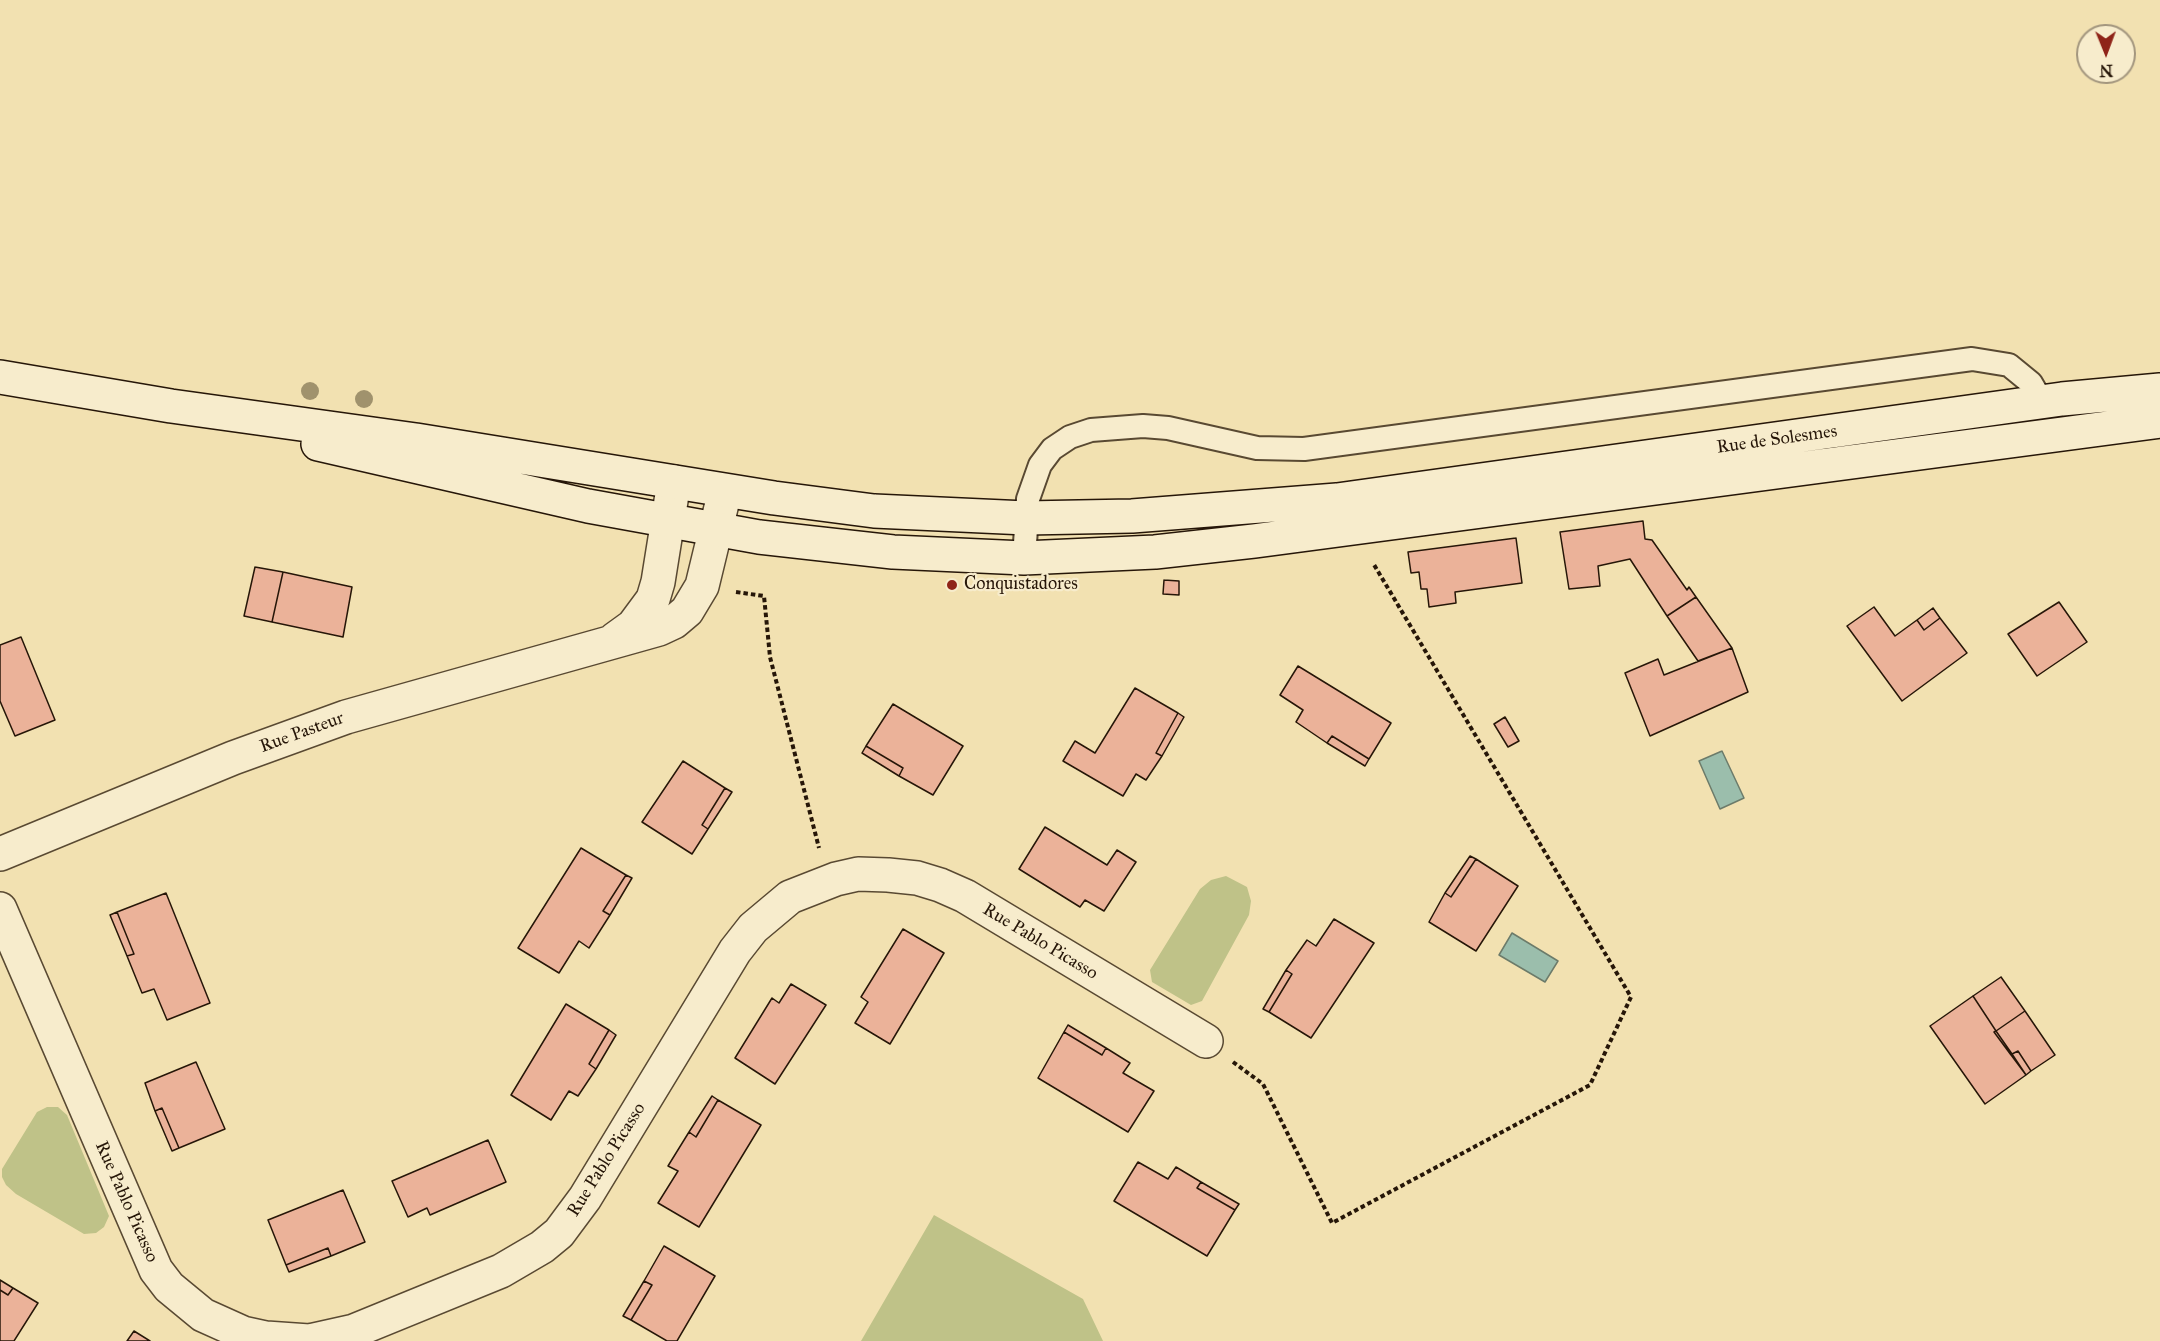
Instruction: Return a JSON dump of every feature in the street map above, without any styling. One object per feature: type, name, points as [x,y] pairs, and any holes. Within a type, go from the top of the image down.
[{"type":"main road","points":[[0,377],[171,406],[417,440],[725,491],[874,512],[1026,518],[1112,517],[1254,508],[1396,508]]},
{"type":"main road","name":"Rue de Solesmes","points":[[1396,508],[2042,402],[2160,390]]},
{"type":"main road","points":[[171,406],[412,468],[668,522],[863,550],[1024,558],[1155,552],[1352,528],[1396,508]]},
{"type":"main road","name":"Rue de Solesmes","points":[[1396,508],[2160,422]]},
{"type":"main road","name":"Rue Pasteur","points":[[614,640],[633,626],[652,599],[674,482]]},
{"type":"main road","name":"Rue Pasteur","points":[[0,854],[233,758],[335,721],[386,704],[674,622],[687,611],[702,586],[725,491]]},
{"type":"main road","name":"Rue Pablo Picasso","points":[[0,909],[156,1270],[185,1302],[221,1324],[266,1338],[309,1341],[354,1331],[501,1271],[542,1247],[559,1233],[585,1198],[735,951],[753,928],[776,907],[790,897],[828,881],[858,874],[888,874],[917,878],[940,885],[965,896],[1206,1041]]},
{"type":"lane","points":[[1024,558],[1026,518],[1032,482],[1040,465],[1052,449],[1070,437],[1115,427],[1168,428],[1257,448],[1304,449],[1972,358],[2009,365],[2031,383],[2042,402]]},
{"type":"path","points":[[1206,1041],[1263,1084],[1332,1223],[1590,1085],[1631,997],[1352,528]]},
{"type":"path","points":[[702,586],[764,596],[770,657],[828,881]]},
{"type":"green space","points":[[1226,876],[1247,887],[1251,901],[1249,915],[1202,1001],[1191,1005],[1152,982],[1150,970],[1200,889],[1211,880]]},
{"type":"green space","points":[[47,1107],[58,1107],[67,1115],[109,1216],[104,1227],[96,1233],[84,1234],[16,1194],[6,1185],[2,1177],[2,1169],[37,1112]]},
{"type":"green space","points":[[934,1215],[1083,1299],[1103,1341],[861,1341]]},
{"type":"shaded area","points":[[1722,751],[1744,798],[1720,809],[1699,761]]},
{"type":"shaded area","points":[[1512,933],[1558,961],[1545,982],[1499,955]]},
{"type":"building","points":[[1643,521],[1645,539],[1652,540],[1687,590],[1689,587],[1696,597],[1667,616],[1630,559],[1598,566],[1600,586],[1569,589],[1560,532]]},
{"type":"building","points":[[1516,538],[1522,583],[1455,592],[1456,603],[1429,607],[1427,589],[1421,589],[1419,572],[1411,573],[1408,552]]},
{"type":"building","points":[[255,567],[283,572],[272,622],[244,616]]},
{"type":"building","points":[[283,572],[352,587],[343,637],[272,622]]},
{"type":"building","points":[[1164,580],[1179,581],[1179,595],[1163,594]]},
{"type":"building","points":[[1696,597],[1732,648],[1698,661],[1667,616]]},
{"type":"building","points":[[2059,602],[2087,642],[2037,676],[2008,634]]},
{"type":"building","points":[[1874,607],[1895,636],[1917,620],[1924,630],[1940,618],[1967,653],[1902,701],[1847,626]]},
{"type":"building","points":[[1933,608],[1940,618],[1924,630],[1917,620]]},
{"type":"building","points":[[21,637],[55,720],[15,736],[0,701],[0,645]]},
{"type":"building","points":[[1732,648],[1748,692],[1650,736],[1625,673],[1658,659],[1664,675]]},
{"type":"building","points":[[1298,666],[1391,723],[1369,759],[1332,736],[1327,743],[1296,722],[1303,710],[1280,695]]},
{"type":"building","points":[[1135,688],[1178,713],[1156,753],[1162,756],[1146,780],[1136,774],[1123,796],[1063,761],[1075,741],[1095,753]]},
{"type":"building","points":[[893,704],[963,746],[933,795],[899,776],[903,768],[866,746]]},
{"type":"building","points":[[1178,713],[1184,717],[1162,756],[1156,753]]},
{"type":"building","points":[[1505,717],[1519,741],[1508,747],[1494,724]]},
{"type":"building","points":[[1332,736],[1369,759],[1365,766],[1327,743]]},
{"type":"building","points":[[866,746],[903,768],[899,776],[862,753]]},
{"type":"building","points":[[683,761],[725,788],[702,825],[708,829],[692,854],[642,822]]},
{"type":"building","points":[[725,788],[732,792],[708,829],[702,825]]},
{"type":"building","points":[[1045,827],[1107,865],[1117,850],[1136,862],[1104,911],[1085,900],[1080,907],[1019,869]]},
{"type":"building","points":[[581,848],[626,875],[603,911],[610,915],[589,948],[579,941],[559,973],[518,948]]},
{"type":"building","points":[[1470,856],[1476,859],[1451,897],[1445,893]]},
{"type":"building","points":[[1476,859],[1518,886],[1476,951],[1429,922],[1445,893],[1451,897]]},
{"type":"building","points":[[626,875],[632,878],[610,915],[603,911]]},
{"type":"building","points":[[166,893],[210,1003],[167,1020],[154,989],[142,993],[127,956],[134,954],[117,912]]},
{"type":"building","points":[[117,912],[134,954],[127,956],[110,915]]},
{"type":"building","points":[[1334,919],[1374,943],[1311,1038],[1269,1012],[1292,974],[1286,970],[1307,940],[1316,946]]},
{"type":"building","points":[[903,929],[944,953],[890,1044],[855,1023],[868,1002],[861,997]]},
{"type":"building","points":[[1286,970],[1292,974],[1269,1012],[1263,1009]]},
{"type":"building","points":[[2001,977],[2025,1011],[1996,1031],[1973,996]]},
{"type":"building","points":[[791,984],[826,1005],[775,1084],[735,1058],[772,998],[779,1003]]},
{"type":"building","points":[[1973,996],[1996,1031],[1994,1032],[2026,1075],[1985,1104],[1930,1026]]},
{"type":"building","points":[[566,1004],[609,1030],[589,1064],[596,1069],[578,1096],[569,1091],[551,1120],[511,1095]]},
{"type":"building","points":[[2025,1011],[2055,1055],[2031,1071],[2018,1051],[2012,1054],[1996,1031]]},
{"type":"building","points":[[1068,1025],[1106,1048],[1102,1055],[1064,1032]]},
{"type":"building","points":[[609,1030],[616,1035],[596,1069],[589,1064]]},
{"type":"building","points":[[1996,1031],[2012,1054],[2011,1055],[1994,1032]]},
{"type":"building","points":[[1064,1032],[1102,1055],[1106,1048],[1130,1063],[1123,1073],[1154,1091],[1128,1132],[1038,1078]]},
{"type":"building","points":[[2018,1051],[2031,1071],[2026,1075],[2012,1054]]},
{"type":"building","points":[[196,1062],[225,1129],[179,1148],[162,1108],[155,1111],[145,1083]]},
{"type":"building","points":[[712,1096],[718,1100],[696,1137],[689,1132]]},
{"type":"building","points":[[718,1100],[761,1125],[699,1227],[658,1203],[678,1171],[668,1166],[689,1132],[696,1137]]},
{"type":"building","points":[[162,1108],[179,1148],[172,1151],[155,1111]]},
{"type":"building","points":[[488,1140],[506,1182],[430,1215],[427,1208],[408,1217],[392,1181]]},
{"type":"building","points":[[1138,1162],[1168,1179],[1176,1167],[1201,1182],[1197,1188],[1235,1210],[1207,1256],[1114,1201]]},
{"type":"building","points":[[1201,1182],[1239,1204],[1235,1210],[1197,1188]]},
{"type":"building","points":[[343,1190],[365,1242],[331,1256],[328,1248],[286,1265],[268,1220]]},
{"type":"building","points":[[664,1246],[715,1276],[677,1341],[667,1341],[631,1320],[652,1285],[644,1281]]},
{"type":"building","points":[[328,1248],[331,1256],[289,1272],[286,1265]]},
{"type":"building","points":[[0,1280],[13,1288],[8,1295],[0,1290]]},
{"type":"building","points":[[644,1281],[652,1285],[631,1320],[623,1316]]},
{"type":"building","points":[[13,1288],[38,1303],[14,1341],[0,1341],[0,1290],[8,1295]]},
{"type":"building","points":[[134,1331],[150,1341],[127,1341]]},
{"type":"place","name":"Conquistadores","points":[[952,585]]}]
